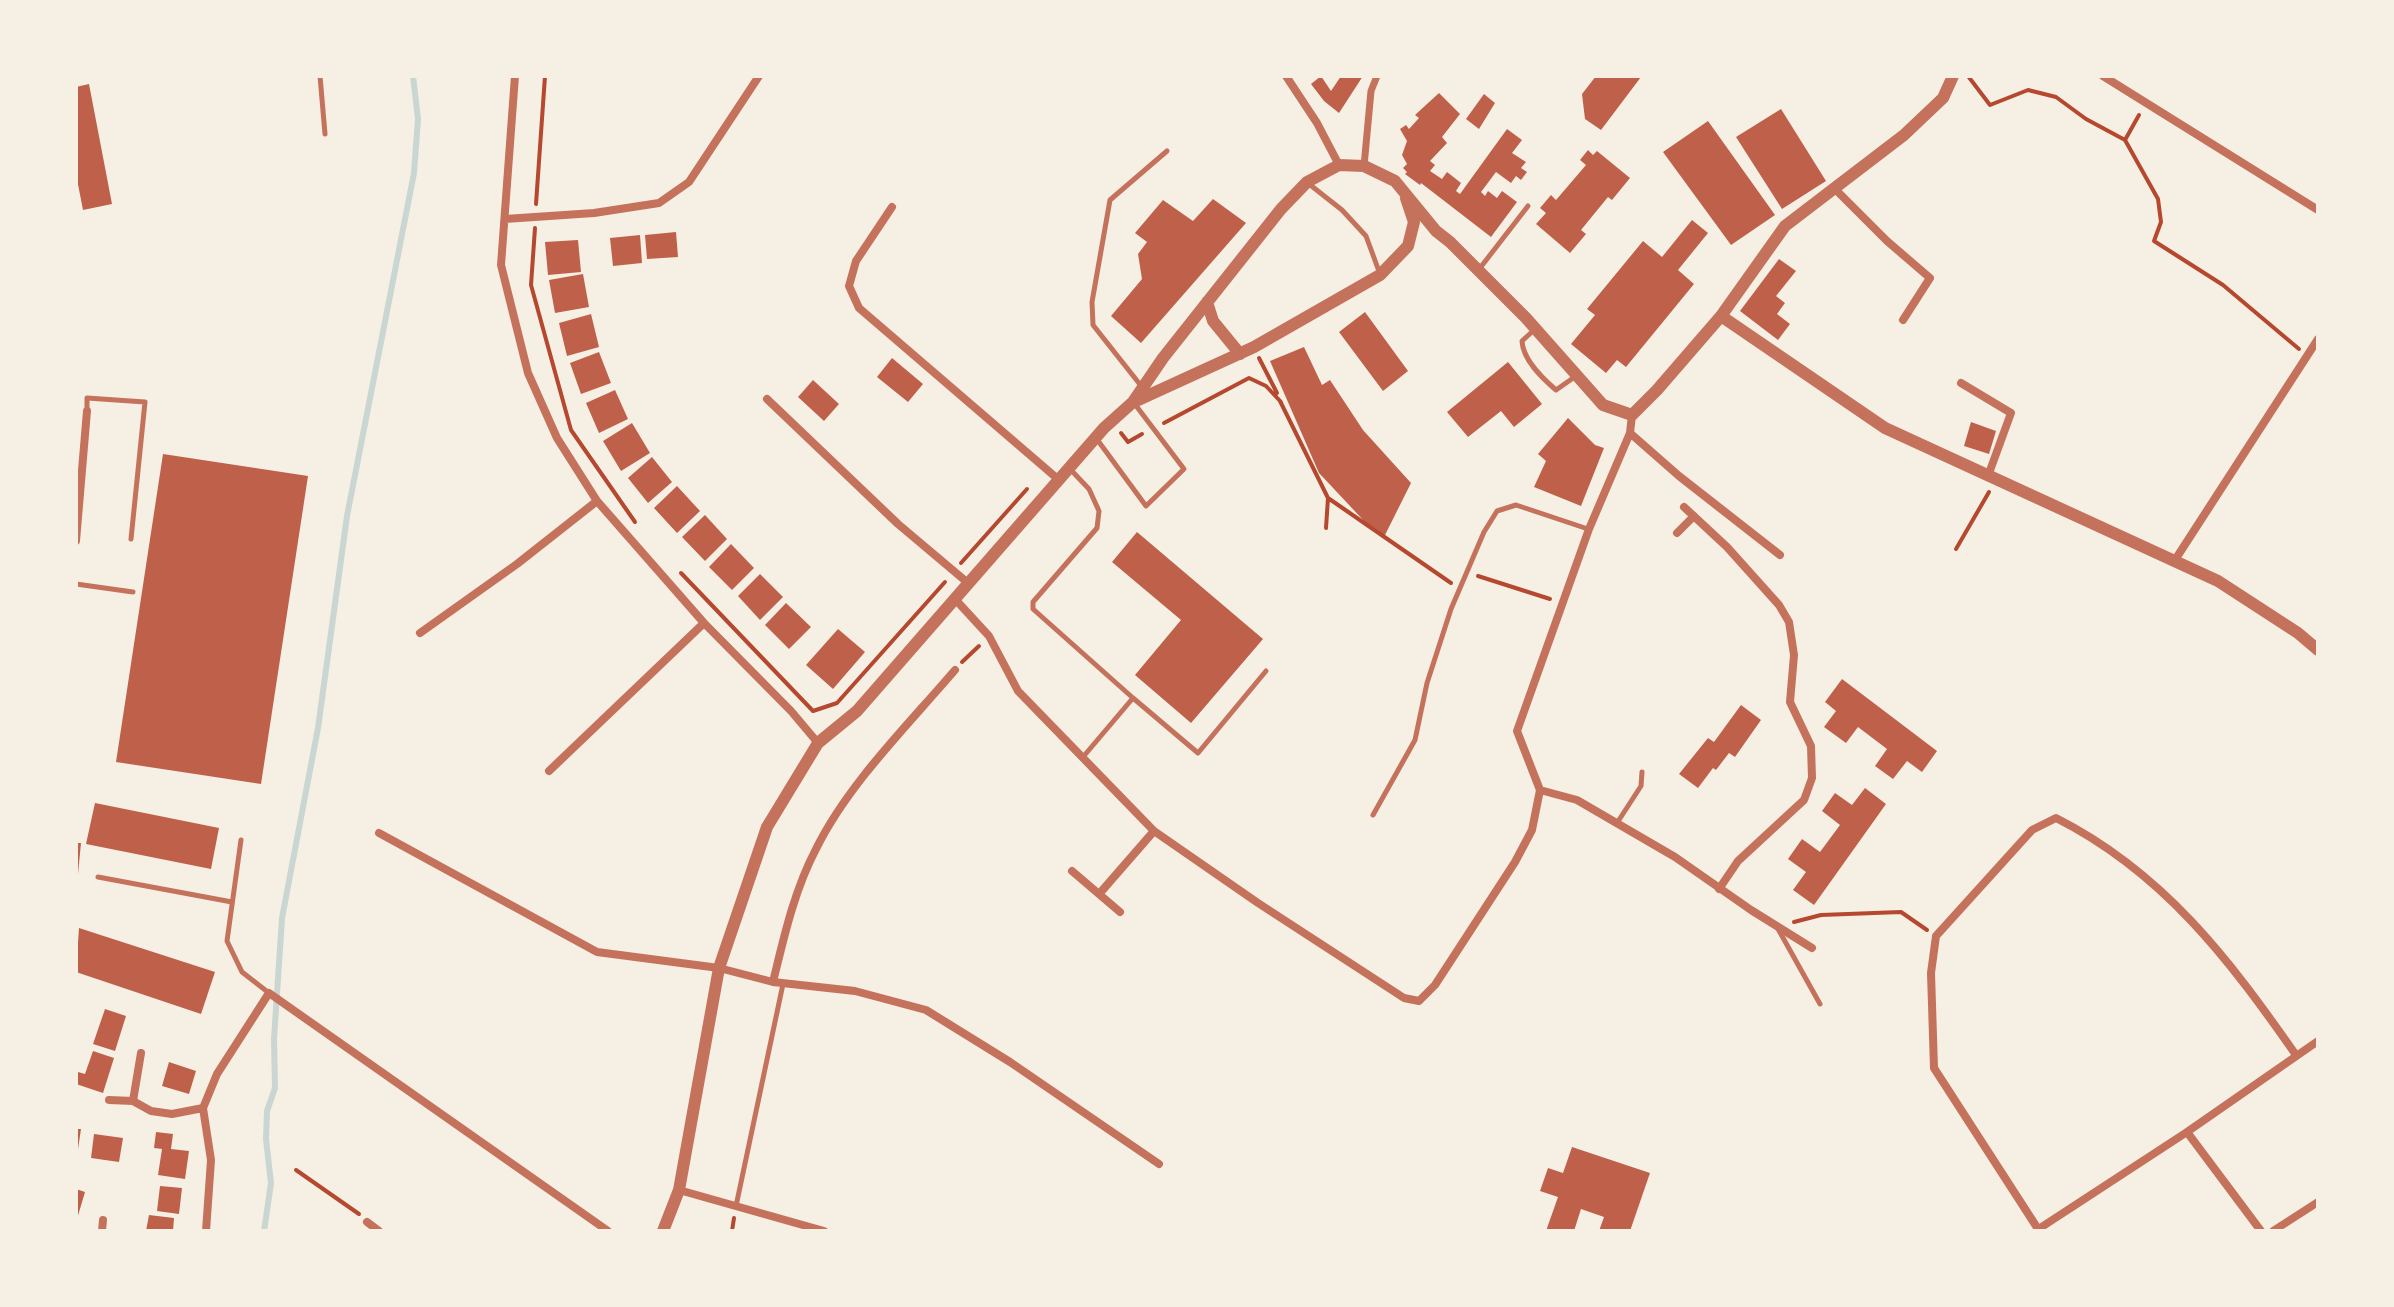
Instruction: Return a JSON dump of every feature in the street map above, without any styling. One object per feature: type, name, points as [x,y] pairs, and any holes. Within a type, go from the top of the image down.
[{"type":"street","points":[[515,76],[501,265],[528,373],[557,438],[597,501],[704,623],[791,711],[818,743]]},
{"type":"street","points":[[505,219],[594,213],[659,203],[689,182],[759,76]]},
{"type":"street","points":[[1286,76],[1317,123],[1339,165]]},
{"type":"street","points":[[1364,166],[1371,91],[1377,76]]},
{"type":"street","points":[[2103,76],[2318,210]]},
{"type":"street","points":[[954,598],[989,636],[1018,691],[1154,831],[1404,998],[1419,1001],[1435,985],[1515,862],[1532,830],[1540,790],[1517,731],[1589,529],[1630,433],[1632,415],[1721,316],[1785,226],[1904,135],[1943,98],[1955,77]]},
{"type":"street","points":[[663,1231],[679,1190],[719,968],[767,827],[818,743],[857,711],[1096,438],[1133,402],[1207,302],[1281,209],[1307,182],[1339,165],[1364,166],[1395,181],[1436,231],[1535,328],[1603,405],[1632,415]]},
{"type":"street","points":[[1834,188],[1887,241],[1930,278],[1903,320]]},
{"type":"street","points":[[1404,191],[1414,222],[1408,246]]},
{"type":"street","points":[[892,207],[856,261],[849,286],[859,308],[1059,480]]},
{"type":"street","points":[[1133,402],[1254,347],[1380,275],[1408,246],[1436,231]]},
{"type":"street","points":[[1207,302],[1213,321],[1240,354]]},
{"type":"street","points":[[1721,316],[1885,428],[2218,581],[2298,633],[2318,650]]},
{"type":"street","points":[[2175,560],[2318,339]]},
{"type":"street","points":[[1961,383],[2011,413],[1992,477]]},
{"type":"street","points":[[767,399],[898,524],[968,583]]},
{"type":"street","points":[[76,541],[87,411]]},
{"type":"street","points":[[1630,433],[1679,476],[1780,555]]},
{"type":"street","points":[[420,633],[517,564],[597,501]]},
{"type":"street","points":[[1684,507],[1779,605],[1789,622],[1794,655],[1790,702],[1811,746],[1812,778],[1804,800],[1738,861],[1719,889]]},
{"type":"street","points":[[1677,533],[1694,516]]},
{"type":"street","points":[[549,771],[704,623]]},
{"type":"street","points":[[778,983],[790,911],[816,848],[853,788],[955,670]]},
{"type":"street","points":[[1540,790],[1577,800],[1617,823],[1675,857],[1812,948]]},
{"type":"street","points":[[2296,1055],[2264,1009],[2184,912],[2124,859],[2094,837],[2056,818],[2032,830],[1936,936],[1931,973],[1934,1068],[2037,1230],[2318,1041]]},
{"type":"street","points":[[1100,893],[1154,831]]},
{"type":"street","points":[[379,833],[597,952],[719,968],[778,983],[855,991],[926,1010],[1010,1062],[1159,1164]]},
{"type":"street","points":[[1072,871],[1120,912]]},
{"type":"street","points":[[206,1231],[211,1160],[203,1108],[217,1074],[269,993],[608,1231]]},
{"type":"street","points":[[133,1101],[141,1053]]},
{"type":"street","points":[[109,1100],[133,1101],[151,1111],[172,1114],[203,1108]]},
{"type":"street","points":[[2187,1132],[2261,1231]]},
{"type":"street","points":[[679,1190],[824,1231]]},
{"type":"street","points":[[2273,1231],[2318,1202]]},
{"type":"street","points":[[102,1231],[103,1220]]},
{"type":"street","points":[[367,1222],[379,1231]]},
{"type":"lane","points":[[320,76],[325,134]]},
{"type":"lane","points":[[1143,388],[1093,325],[1092,302],[1110,200],[1167,151]]},
{"type":"lane","points":[[1307,182],[1342,210],[1366,236],[1380,275]]},
{"type":"lane","points":[[1479,270],[1528,206]]},
{"type":"lane","points":[[1535,328],[1522,341],[1522,351],[1547,382],[1556,390],[1577,375]]},
{"type":"lane","points":[[87,411],[87,398],[145,402],[131,539]]},
{"type":"lane","points":[[1096,438],[1146,506],[1184,469],[1133,402]]},
{"type":"lane","points":[[1069,469],[1089,489],[1099,511],[1097,528],[1033,602],[1033,609],[1198,753],[1266,671]]},
{"type":"lane","points":[[1373,815],[1415,740],[1427,683],[1460,587],[1484,532],[1497,511],[1516,505],[1589,529]]},
{"type":"lane","points":[[76,584],[133,592]]},
{"type":"lane","points":[[1083,757],[1133,698]]},
{"type":"lane","points":[[1617,823],[1641,786],[1642,772]]},
{"type":"lane","points":[[241,840],[227,941],[242,972],[269,993]]},
{"type":"lane","points":[[98,877],[232,902]]},
{"type":"lane","points":[[1777,926],[1820,1004]]},
{"type":"lane","points":[[736,1207],[778,983]]},
{"type":"path","points":[[1968,76],[1990,105],[2028,90],[2056,97],[2086,119],[2125,140],[2158,199],[2161,222],[2154,241],[2223,285],[2308,355]]},
{"type":"path","points":[[2125,140],[2146,102]]},
{"type":"path","points":[[1254,347],[1328,498],[1390,543],[1471,593],[1479,575],[1562,603]]},
{"type":"path","points":[[1956,549],[1970,528],[1992,477]]},
{"type":"path","points":[[1326,528],[1328,498]]},
{"type":"path","points":[[955,670],[989,636]]},
{"type":"path","points":[[1777,926],[1821,915],[1901,912],[1936,936]]},
{"type":"path","points":[[296,1170],[367,1222]]},
{"type":"building","points":[[1321,76],[1331,91],[1341,76],[1363,76],[1339,113],[1324,101],[1311,84]]},
{"type":"building","points":[[1596,76],[1641,77],[1601,130],[1585,119],[1582,94]]},
{"type":"building","points":[[89,84],[112,204],[83,210],[76,174],[76,87]]},
{"type":"building","points":[[1439,93],[1460,114],[1442,137],[1447,143],[1430,161],[1435,165],[1430,171],[1442,179],[1447,172],[1461,183],[1456,191],[1460,194],[1507,129],[1522,140],[1512,153],[1526,162],[1521,168],[1527,172],[1521,180],[1516,176],[1511,183],[1496,172],[1481,192],[1485,196],[1488,191],[1497,198],[1502,191],[1517,202],[1491,237],[1405,174],[1407,172],[1403,168],[1407,164],[1402,155],[1407,141],[1400,129],[1406,125],[1409,129],[1419,118],[1415,115]]},
{"type":"building","points":[[1484,94],[1495,103],[1479,129],[1466,119]]},
{"type":"building","points":[[1781,109],[1826,181],[1782,209],[1736,137]]},
{"type":"building","points":[[1708,121],[1775,215],[1731,245],[1663,152]]},
{"type":"building","points":[[1588,150],[1593,155],[1597,151],[1630,178],[1612,200],[1608,197],[1581,230],[1586,234],[1570,253],[1536,224],[1546,213],[1540,208],[1551,195],[1556,200],[1586,165],[1580,160]]},
{"type":"building","points":[[1213,199],[1246,223],[1141,343],[1111,316],[1142,279],[1138,254],[1147,242],[1135,233],[1163,200],[1193,221]]},
{"type":"building","points":[[1692,220],[1708,233],[1678,270],[1694,284],[1626,367],[1617,360],[1606,373],[1571,344],[1595,315],[1587,309],[1643,241],[1662,257]]},
{"type":"building","points":[[676,232],[678,257],[647,259],[645,235]]},
{"type":"building","points":[[640,235],[642,263],[613,266],[610,238]]},
{"type":"building","points":[[578,240],[581,272],[548,275],[545,242]]},
{"type":"building","points":[[1779,259],[1796,271],[1776,296],[1785,303],[1777,314],[1790,324],[1778,340],[1740,311]]},
{"type":"building","points":[[583,274],[589,307],[555,313],[549,280]]},
{"type":"building","points":[[1365,312],[1408,371],[1383,391],[1339,332]]},
{"type":"building","points":[[591,314],[599,347],[567,356],[559,323]]},
{"type":"building","points":[[1304,347],[1322,385],[1330,380],[1363,430],[1411,483],[1384,537],[1365,522],[1319,473],[1270,361]]},
{"type":"building","points":[[599,352],[611,383],[581,394],[570,363]]},
{"type":"building","points":[[892,358],[923,384],[908,402],[877,377]]},
{"type":"building","points":[[1508,362],[1542,404],[1514,427],[1501,411],[1468,437],[1447,412]]},
{"type":"building","points":[[813,380],[839,404],[824,421],[798,397]]},
{"type":"building","points":[[615,390],[628,419],[599,433],[586,403]]},
{"type":"building","points":[[1568,418],[1595,445],[1604,448],[1581,506],[1534,487],[1546,461],[1538,454]]},
{"type":"building","points":[[1971,422],[1996,431],[1989,454],[1964,446]]},
{"type":"building","points":[[632,423],[650,453],[621,471],[603,441]]},
{"type":"building","points":[[163,454],[308,476],[261,784],[116,762]]},
{"type":"building","points":[[652,457],[672,482],[648,503],[628,478]]},
{"type":"building","points":[[677,486],[700,511],[677,533],[654,508]]},
{"type":"building","points":[[705,515],[727,539],[705,561],[682,537]]},
{"type":"building","points":[[1137,532],[1263,639],[1191,723],[1135,675],[1181,620],[1112,562]]},
{"type":"building","points":[[731,544],[754,568],[732,590],[709,567]]},
{"type":"building","points":[[760,574],[783,597],[760,620],[738,596]]},
{"type":"building","points":[[786,603],[811,627],[789,649],[765,625]]},
{"type":"building","points":[[838,629],[865,652],[833,689],[806,665]]},
{"type":"building","points":[[1842,679],[1937,751],[1922,772],[1907,761],[1893,779],[1875,766],[1887,749],[1858,727],[1846,743],[1824,727],[1836,711],[1825,702]]},
{"type":"building","points":[[1741,705],[1761,720],[1735,757],[1729,753],[1698,788],[1679,774],[1708,738],[1714,742]]},
{"type":"building","points":[[1865,788],[1886,804],[1814,905],[1793,890],[1806,872],[1788,859],[1802,839],[1820,852],[1840,825],[1822,811],[1835,793],[1852,805]]},
{"type":"building","points":[[95,803],[219,828],[211,869],[86,844]]},
{"type":"building","points":[[76,843],[81,843],[78,874],[76,874]]},
{"type":"building","points":[[79,928],[215,972],[201,1014],[76,972]]},
{"type":"building","points":[[105,1009],[126,1016],[115,1051],[93,1044]]},
{"type":"building","points":[[93,1051],[114,1058],[103,1093],[76,1084],[78,1072],[85,1074]]},
{"type":"building","points":[[169,1062],[196,1071],[189,1094],[162,1086]]},
{"type":"building","points":[[76,1129],[81,1129],[78,1149],[76,1149]]},
{"type":"building","points":[[156,1132],[173,1134],[171,1149],[189,1151],[185,1179],[158,1175],[162,1149],[154,1148]]},
{"type":"building","points":[[94,1134],[123,1138],[119,1162],[91,1158]]},
{"type":"building","points":[[1572,1147],[1650,1173],[1630,1231],[1599,1231],[1604,1217],[1581,1209],[1574,1231],[1546,1231],[1558,1197],[1540,1191],[1548,1168],[1563,1173]]},
{"type":"building","points":[[160,1186],[182,1188],[179,1214],[157,1211]]},
{"type":"building","points":[[76,1189],[85,1192],[77,1219],[76,1219]]},
{"type":"building","points":[[149,1215],[174,1218],[173,1231],[146,1231]]},
{"type":"waterway","points":[[264,1231],[271,1183],[266,1139],[267,1111],[275,1088],[274,1039],[282,918],[318,728],[347,516],[414,173],[418,119],[413,76]]}]
